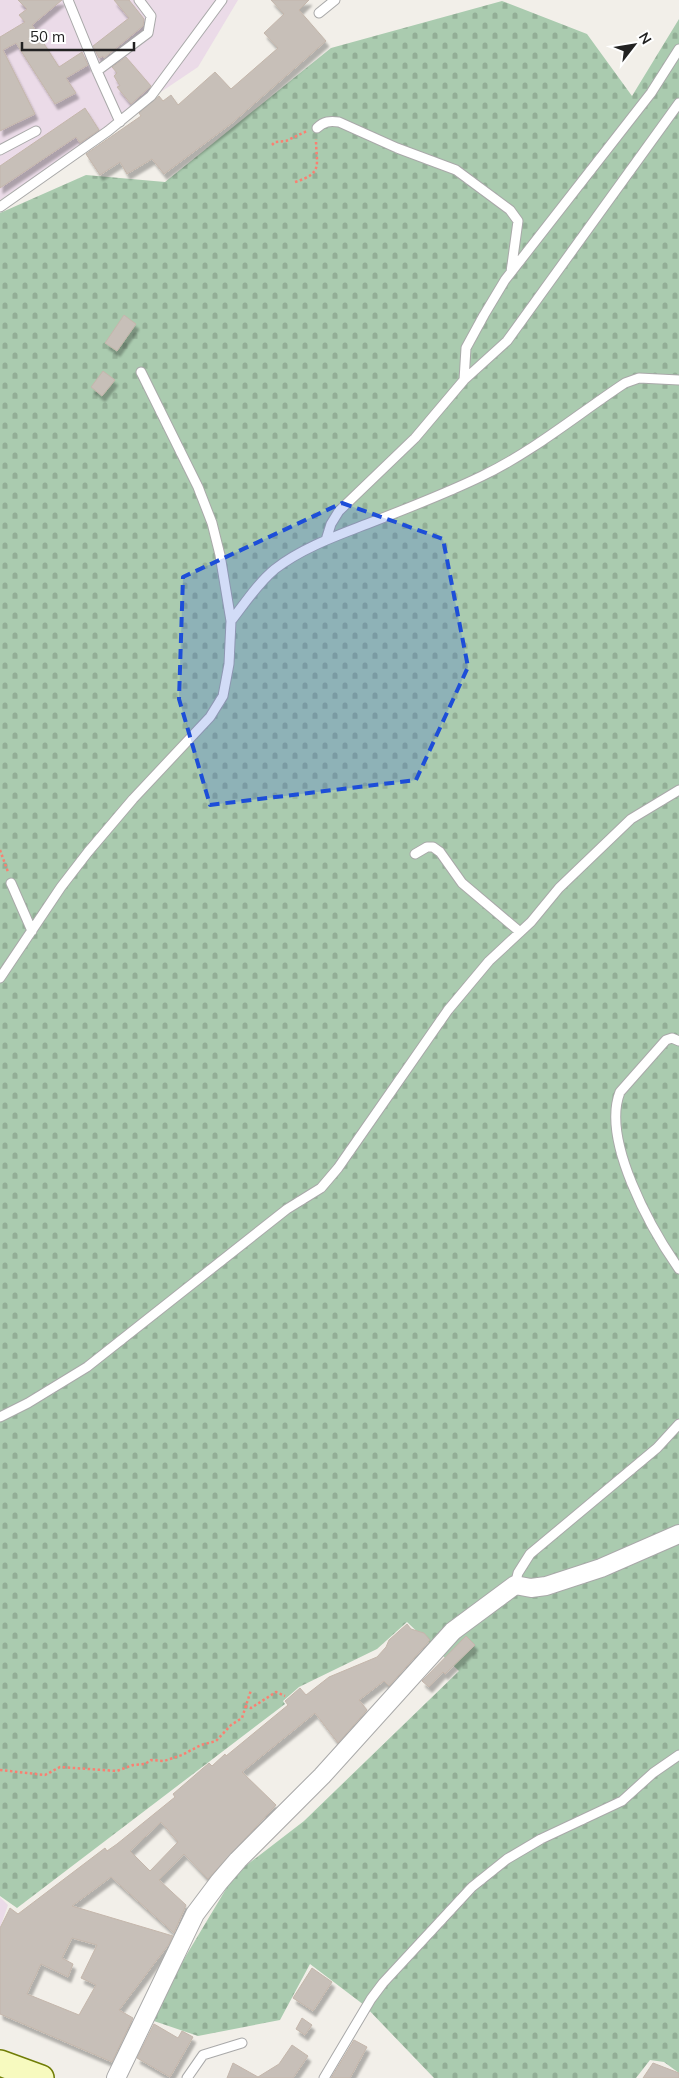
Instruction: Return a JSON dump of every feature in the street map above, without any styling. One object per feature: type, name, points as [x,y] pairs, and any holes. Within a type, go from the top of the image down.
[{"type":"main road","points":[[0,2063],[41,2078]]},
{"type":"street","points":[[116,2078],[195,1914],[219,1882],[238,1860],[322,1776],[453,1631],[515,1584],[531,1588],[546,1586],[601,1568],[679,1534]]},
{"type":"lane","points":[[68,0],[120,122]]},
{"type":"lane","points":[[97,71],[148,33],[151,16],[139,0]]},
{"type":"lane","points":[[0,207],[120,122],[151,96],[222,0]]},
{"type":"lane","points":[[319,13],[335,0]]},
{"type":"lane","points":[[464,380],[466,348],[484,314],[511,272],[651,93],[679,49]]},
{"type":"lane","points":[[326,540],[330,524],[339,511],[415,438],[464,380],[507,341],[679,103]]},
{"type":"lane","points":[[317,128],[329,121],[340,122],[397,148],[456,170],[490,194],[510,210],[518,221],[511,272]]},
{"type":"lane","points":[[0,150],[36,131]]},
{"type":"lane","points":[[0,978],[60,887],[133,799],[210,717],[223,696],[229,664],[231,621],[220,555],[212,523],[198,487],[141,372]]},
{"type":"lane","points":[[231,621],[261,583],[275,569],[290,559],[326,540],[414,506],[514,460],[625,383],[646,378],[679,380]]},
{"type":"lane","points":[[0,1416],[28,1403],[87,1367],[287,1209],[321,1188],[373,1120],[448,1010],[489,962],[520,932],[559,888],[631,819],[679,790]]},
{"type":"lane","points":[[415,854],[427,846],[433,847],[440,852],[462,883],[520,932]]},
{"type":"lane","points":[[11,883],[32,931]]},
{"type":"lane","points":[[679,1041],[672,1038],[666,1040],[620,1092],[617,1098],[616,1123],[622,1162],[643,1206],[679,1269]]},
{"type":"lane","points":[[515,1584],[518,1573],[530,1554],[657,1448],[679,1424]]},
{"type":"lane","points":[[324,2078],[371,1998],[472,1887],[507,1859],[541,1839],[622,1800],[653,1773],[679,1756]]},
{"type":"lane","points":[[187,2078],[203,2055],[242,2043]]},
{"type":"path","points":[[272,145],[275,142],[286,141],[298,134],[317,128],[315,172],[310,177],[295,182]]},
{"type":"path","points":[[0,850],[11,883]]},
{"type":"path","points":[[0,1770],[45,1775],[60,1767],[117,1771],[133,1765],[146,1764],[151,1760],[174,1758],[206,1743],[216,1741],[232,1724],[242,1718],[251,1690]]},
{"type":"path","points":[[245,1706],[251,1708],[276,1692],[285,1696]]},
{"type":"highlighted area","points":[[342,503],[443,539],[468,667],[416,780],[210,805],[179,699],[183,577]]},
{"type":"shaded area","points":[[0,0],[238,0],[198,67],[0,200]]},
{"type":"shaded area","points":[[0,1897],[8,1905],[0,1928]]},
{"type":"green space","points":[[502,1],[587,34],[632,96],[679,19],[679,2073],[664,2062],[650,2060],[636,2078],[434,2078],[364,2005],[310,1964],[280,2020],[198,2036],[148,2019],[235,1874],[304,1821],[459,1671],[407,1622],[377,1649],[299,1687],[283,1701],[285,1704],[17,1908],[0,1896],[0,213],[86,175],[165,182],[331,48]]},
{"type":"building","points":[[18,0],[62,0],[32,25],[59,67],[82,52],[88,65],[66,78],[76,93],[55,104],[16,43],[3,50],[35,114],[0,131],[0,37],[25,22],[19,15],[27,9]]},
{"type":"building","points":[[114,0],[129,0],[144,19],[143,26],[104,58],[103,56],[99,58],[93,46],[129,18]]},
{"type":"building","points":[[271,0],[309,0],[299,10],[326,41],[232,123],[164,174],[152,159],[127,174],[120,162],[100,175],[86,154],[141,116],[139,113],[159,96],[163,101],[171,95],[178,105],[215,72],[231,89],[278,48],[264,33],[284,14]]},
{"type":"building","points":[[126,57],[151,86],[131,104],[117,87],[120,86],[114,76],[117,73],[112,67]]},
{"type":"building","points":[[85,108],[99,130],[80,143],[76,137],[0,188],[0,166]]},
{"type":"building","points":[[124,315],[136,324],[117,351],[105,343]]},
{"type":"building","points":[[103,371],[115,380],[102,396],[91,387]]},
{"type":"building","points":[[407,1624],[411,1629],[424,1633],[430,1640],[389,1686],[384,1681],[359,1700],[367,1710],[338,1743],[315,1713],[242,1772],[276,1805],[208,1879],[184,1854],[159,1880],[186,1905],[174,1933],[111,1877],[72,1906],[173,1936],[119,2010],[133,2018],[112,2062],[0,2014],[0,1928],[10,1908],[18,1914],[105,1848],[107,1851],[117,1844],[175,1797],[173,1794],[209,1763],[212,1766],[225,1754],[226,1756],[288,1705],[285,1701],[300,1688],[306,1695],[329,1677],[377,1657],[386,1647],[389,1640]],"holes":[[[161,1822],[178,1842],[150,1871],[130,1851]],[[72,1938],[97,1945],[81,1978],[96,1985],[79,2015],[27,1994],[41,1964],[68,1977],[73,1964],[62,1958]]]},
{"type":"building","points":[[466,1636],[475,1645],[445,1674],[443,1672],[429,1687],[422,1681]]},
{"type":"building","points":[[312,1968],[332,1982],[313,2011],[293,1998]]},
{"type":"building","points":[[302,2018],[312,2025],[305,2035],[296,2029]]},
{"type":"building","points":[[154,2024],[178,2038],[182,2031],[193,2037],[170,2077],[137,2058]]},
{"type":"building","points":[[354,2040],[367,2047],[350,2078],[331,2078]]},
{"type":"building","points":[[292,2045],[308,2056],[293,2078],[227,2078],[233,2063],[258,2077],[279,2064]]},
{"type":"building","points":[[653,2063],[679,2073],[679,2078],[643,2078]]}]
